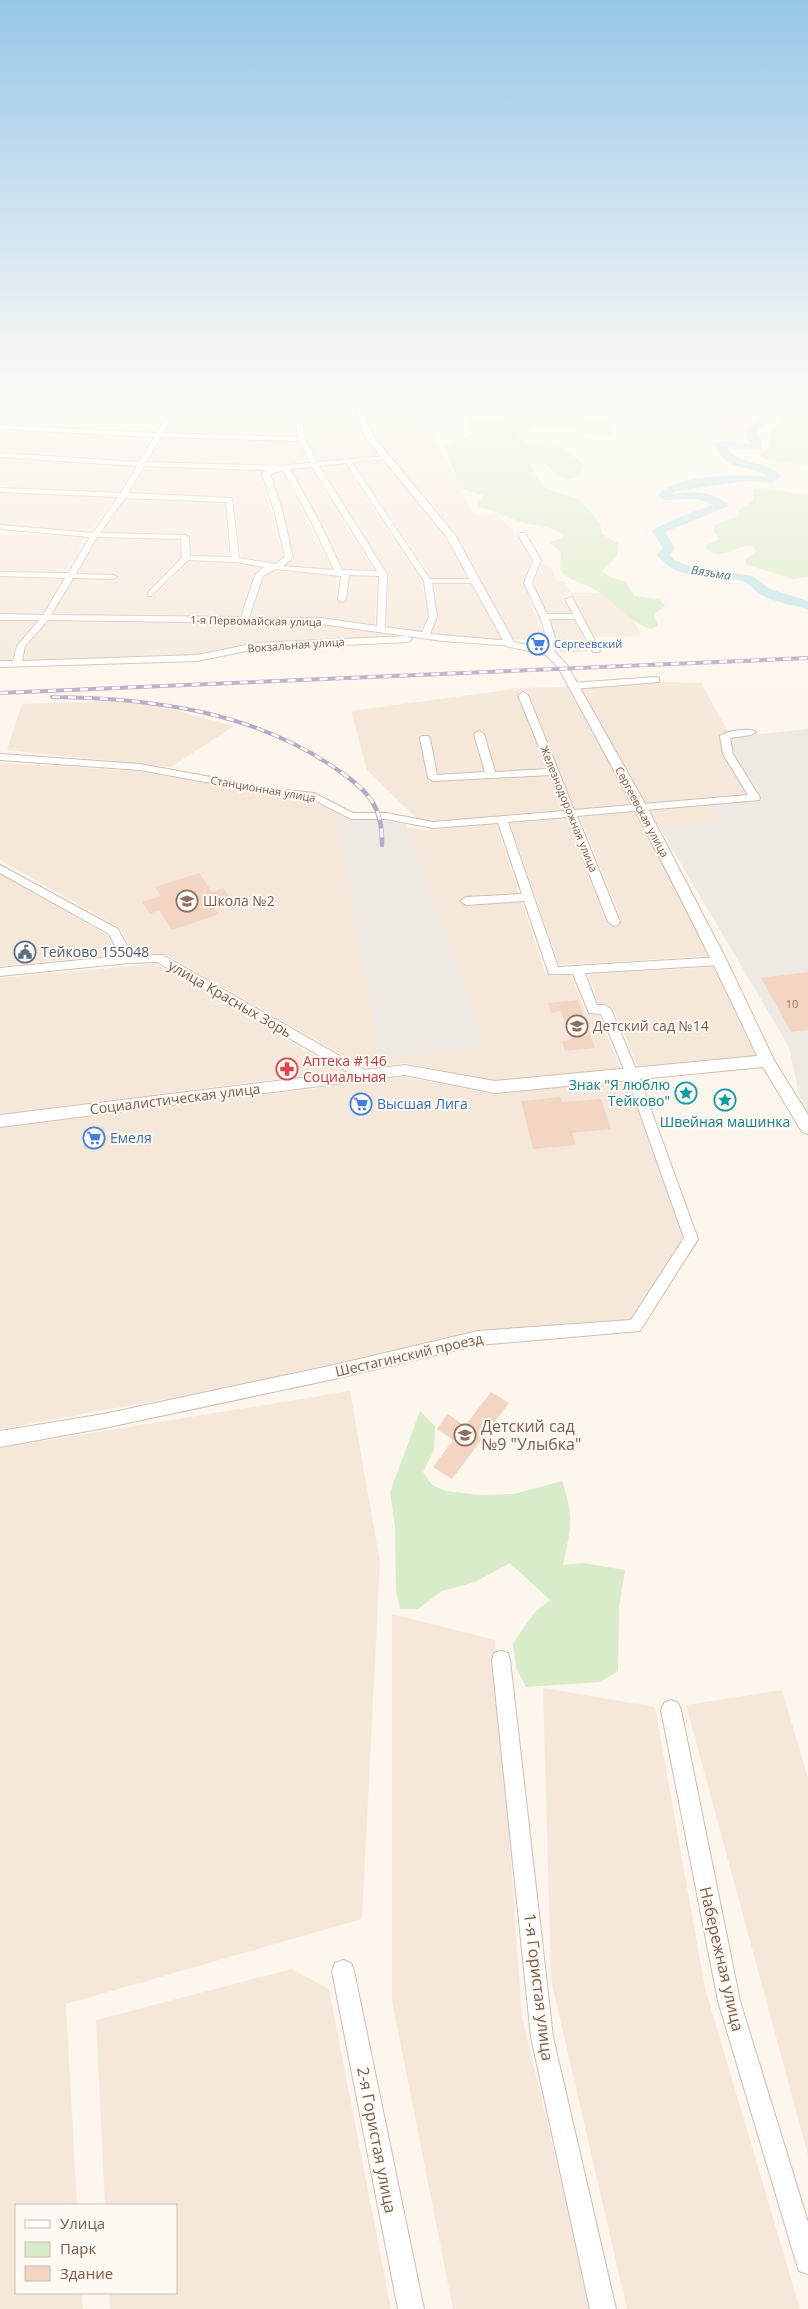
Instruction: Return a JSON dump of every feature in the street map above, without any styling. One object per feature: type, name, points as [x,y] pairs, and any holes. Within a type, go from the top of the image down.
[{"type":"street","points":[[18,663],[21,646],[45,618],[95,535],[117,505]]},
{"type":"street","points":[[230,505],[235,560]]},
{"type":"street","points":[[244,621],[259,575],[267,569],[276,568],[289,558],[276,505]]},
{"type":"street","points":[[305,505],[316,523],[339,572],[344,575],[342,600]]},
{"type":"street","points":[[340,505],[383,574],[381,629]]},
{"type":"street","points":[[378,505],[428,581],[432,617],[424,635]]},
{"type":"street","points":[[425,505],[450,535],[510,644],[550,653],[552,648],[550,634],[528,584],[537,560],[522,535]]},
{"type":"street","points":[[0,527],[95,535],[185,537],[186,558]]},
{"type":"street","points":[[150,594],[186,558],[235,560],[299,571],[383,574]]},
{"type":"street","points":[[0,574],[113,577]]},
{"type":"street","points":[[428,581],[475,582]]},
{"type":"street","points":[[569,599],[596,650]]},
{"type":"street","points":[[542,617],[578,616]]},
{"type":"street","name":"1-я Первомайская улица","points":[[0,617],[321,621],[444,638],[510,644]]},
{"type":"street","name":"Вокзальная улица","points":[[0,664],[197,658],[256,646],[444,638]]},
{"type":"street","name":"Сергеевская улица","points":[[550,653],[562,665],[641,807],[720,961],[767,1061],[808,1128]]},
{"type":"street","points":[[572,686],[656,680]]},
{"type":"street","name":"Железнодорожная улица","points":[[523,696],[614,922]]},
{"type":"street","points":[[641,807],[755,798],[728,754],[725,736],[751,732]]},
{"type":"street","points":[[479,734],[491,774]]},
{"type":"street","points":[[425,738],[433,778],[554,772]]},
{"type":"street","name":"Станционная улица","points":[[0,757],[140,767],[276,792],[314,796],[351,816],[386,816],[433,825],[641,807]]},
{"type":"street","points":[[502,819],[553,971],[720,961]]},
{"type":"street","points":[[0,868],[114,932],[128,959]]},
{"type":"street","points":[[466,901],[528,897]]},
{"type":"street","name":"улица Красных Зорь","points":[[0,972],[128,959],[159,958],[363,1075]]},
{"type":"street","points":[[577,969],[593,1010],[605,1009],[632,1074]]},
{"type":"street","name":"Социалистическая улица","points":[[0,1121],[405,1070],[495,1087],[767,1061]]},
{"type":"street","name":"Шестагинский проезд","points":[[0,1440],[104,1421],[478,1338],[635,1326],[690,1239],[632,1074]]},
{"type":"street","name":"1-я Гористая улица","points":[[502,1660],[542,2037],[603,2309]]},
{"type":"street","name":"Набережная улица","points":[[671,1710],[729,2001],[808,2262]]},
{"type":"street","name":"2-я Гористая улица","points":[[343,1971],[411,2309]]},
{"type":"shaded area","points":[[0,505],[111,505],[89,533],[0,530]]},
{"type":"shaded area","points":[[121,505],[225,505],[229,557],[192,555],[187,535],[99,533]]},
{"type":"shaded area","points":[[234,505],[269,505],[284,558],[274,564],[241,558]]},
{"type":"shaded area","points":[[279,505],[300,505],[332,570],[285,566],[294,559]]},
{"type":"shaded area","points":[[309,505],[333,505],[375,571],[343,570]]},
{"type":"shaded area","points":[[345,505],[372,505],[422,581],[427,617],[420,632],[387,627],[388,574]]},
{"type":"shaded area","points":[[383,505],[419,505],[445,536],[468,579],[432,578]]},
{"type":"shaded area","points":[[431,505],[469,505],[473,513],[478,515],[496,513],[517,535],[531,560],[523,583],[545,638],[510,640],[455,534]]},
{"type":"shaded area","points":[[0,534],[86,537],[65,574],[0,571]]},
{"type":"shaded area","points":[[96,538],[179,540],[181,557],[146,593],[148,597],[156,595],[189,560],[233,562],[263,568],[254,575],[239,618],[52,615],[73,579],[113,580],[118,578],[115,575],[76,574]]},
{"type":"shaded area","points":[[541,564],[550,566],[557,581],[564,581],[570,592],[563,593],[572,613],[547,614],[534,584]]},
{"type":"shaded area","points":[[270,571],[336,575],[337,600],[341,602],[348,600],[350,576],[377,577],[375,626],[322,618],[251,618],[265,575]]},
{"type":"shaded area","points":[[0,577],[62,579],[41,615],[0,614]]},
{"type":"shaded area","points":[[434,584],[471,584],[502,641],[432,633],[438,617]]},
{"type":"shaded area","points":[[569,593],[621,593],[641,636],[591,637]]},
{"type":"shaded area","points":[[574,618],[589,652],[560,653],[549,620]]},
{"type":"shaded area","points":[[0,619],[37,621],[15,646],[12,660],[0,661]]},
{"type":"shaded area","points":[[48,621],[320,623],[410,636],[256,643],[196,655],[24,660],[27,646]]},
{"type":"shaded area","points":[[665,682],[701,683],[731,737],[728,743],[765,798],[711,806],[721,821],[661,830],[577,686]]},
{"type":"shaded area","points":[[569,687],[634,806],[434,823],[416,818],[367,770],[351,711],[521,688]]},
{"type":"shaded area","points":[[115,701],[159,706],[234,726],[171,767],[7,750],[22,704]]},
{"type":"shaded area","points":[[808,729],[808,1119],[801,1103],[789,1047],[661,830],[720,821],[711,805],[765,798],[728,743],[731,737]]},
{"type":"shaded area","points":[[0,763],[138,771],[310,800],[350,820],[427,830],[496,824],[545,972],[552,976],[571,975],[585,1012],[599,1015],[620,1068],[495,1081],[405,1063],[365,1068],[165,954],[134,953],[120,928],[0,860]]},
{"type":"shaded area","points":[[636,812],[709,956],[559,965],[510,823],[566,818],[607,923],[616,927],[622,921],[580,817]]},
{"type":"shaded area","points":[[372,819],[406,824],[486,1047],[381,1058],[337,821]]},
{"type":"shaded area","points":[[0,874],[107,935],[117,954],[0,966]]},
{"type":"shaded area","points":[[155,964],[342,1071],[0,1114],[0,978]]},
{"type":"shaded area","points":[[714,967],[756,1056],[638,1067],[613,1008],[599,1004],[588,974]]},
{"type":"shaded area","points":[[405,1077],[495,1094],[626,1081],[697,1245],[640,1323],[490,1334],[398,1357],[0,1429],[0,1128]]},
{"type":"shaded area","points":[[350,1391],[380,1562],[362,1919],[66,2004],[77,2204],[15,2204],[15,2294],[82,2294],[83,2309],[0,2309],[0,1448]]},
{"type":"shaded area","points":[[392,1614],[495,1640],[522,2017],[592,2309],[453,2309],[392,2001]]},
{"type":"shaded area","points":[[543,1688],[655,1707],[705,1988],[800,2309],[627,2309],[551,1980]]},
{"type":"shaded area","points":[[782,1690],[808,1778],[808,2155],[686,1705]]},
{"type":"shaded area","points":[[292,1969],[329,1989],[391,2309],[110,2309],[109,2294],[178,2294],[178,2204],[105,2204],[96,2020]]},
{"type":"green space","points":[[584,505],[600,523],[602,534],[618,543],[617,556],[602,571],[610,577],[626,582],[634,596],[659,599],[665,606],[654,614],[658,626],[650,629],[634,621],[598,592],[570,579],[564,574],[560,570],[561,552],[549,542],[563,538],[564,534],[547,527],[527,524],[477,506]]},
{"type":"green space","points":[[747,505],[808,505],[808,577],[793,579],[747,565],[745,560],[756,551],[752,546],[741,547],[723,554],[717,554],[706,548],[708,544],[719,539],[714,532],[715,525],[738,516],[739,510]]},
{"type":"green space","points":[[420,1411],[435,1426],[434,1450],[423,1472],[432,1485],[446,1491],[481,1495],[514,1494],[562,1481],[570,1515],[568,1541],[563,1565],[583,1563],[625,1570],[619,1607],[618,1671],[600,1682],[526,1687],[516,1668],[513,1643],[535,1612],[550,1600],[510,1563],[475,1582],[442,1591],[418,1609],[400,1609],[396,1590],[395,1527],[390,1492]]},
{"type":"building","name":"Школа №2","points":[[199,873],[212,892],[223,888],[231,899],[213,905],[219,914],[172,930],[159,910],[150,914],[142,902],[161,896],[155,887]]},
{"type":"building","points":[[808,972],[808,1030],[791,1032],[761,978]]},
{"type":"building","name":"Детский сад №14","points":[[578,1000],[595,1048],[565,1051],[562,1041],[571,1040],[561,1011],[551,1013],[548,1003]]},
{"type":"building","points":[[560,1097],[562,1102],[601,1099],[611,1129],[572,1133],[576,1145],[533,1149],[521,1101]]},
{"type":"building","name":"Емеля","points":[[104,1127],[105,1146],[84,1149],[83,1130]]},
{"type":"building","name":"Детский сад №9 \"Улыбка\"","points":[[491,1392],[509,1403],[452,1479],[433,1467],[453,1440],[437,1429],[448,1414],[465,1426]]},
{"type":"waterway","name":"Вязьма","points":[[721,505],[723,506],[693,515],[658,531],[669,548],[663,555],[670,562],[690,571],[748,579],[766,592],[808,605]]},
{"type":"railway","points":[[0,693],[808,658]]},
{"type":"railway","points":[[52,697],[128,701],[166,705],[203,712],[240,722],[275,736],[310,752],[342,773]]},
{"type":"railway","points":[[341,772],[360,787],[373,802],[380,821],[382,845]]},
{"type":"place","name":"Сергеевский","points":[[538,644]]},
{"type":"place","name":"Школа №2","points":[[187,901]]},
{"type":"place","name":"Тейково 155048","points":[[25,952]]},
{"type":"place","name":"Детский сад №14","points":[[577,1026]]},
{"type":"place","name":"Аптека #146 Социальная","points":[[287,1069]]},
{"type":"place","name":"Знак \"Я люблю Тейково\"","points":[[686,1093]]},
{"type":"place","name":"Швейная машинка","points":[[725,1100]]},
{"type":"place","name":"Высшая Лига","points":[[361,1104]]},
{"type":"place","name":"Емеля","points":[[94,1138]]},
{"type":"place","name":"Детский сад №9 \"Улыбка\"","points":[[465,1435]]}]
